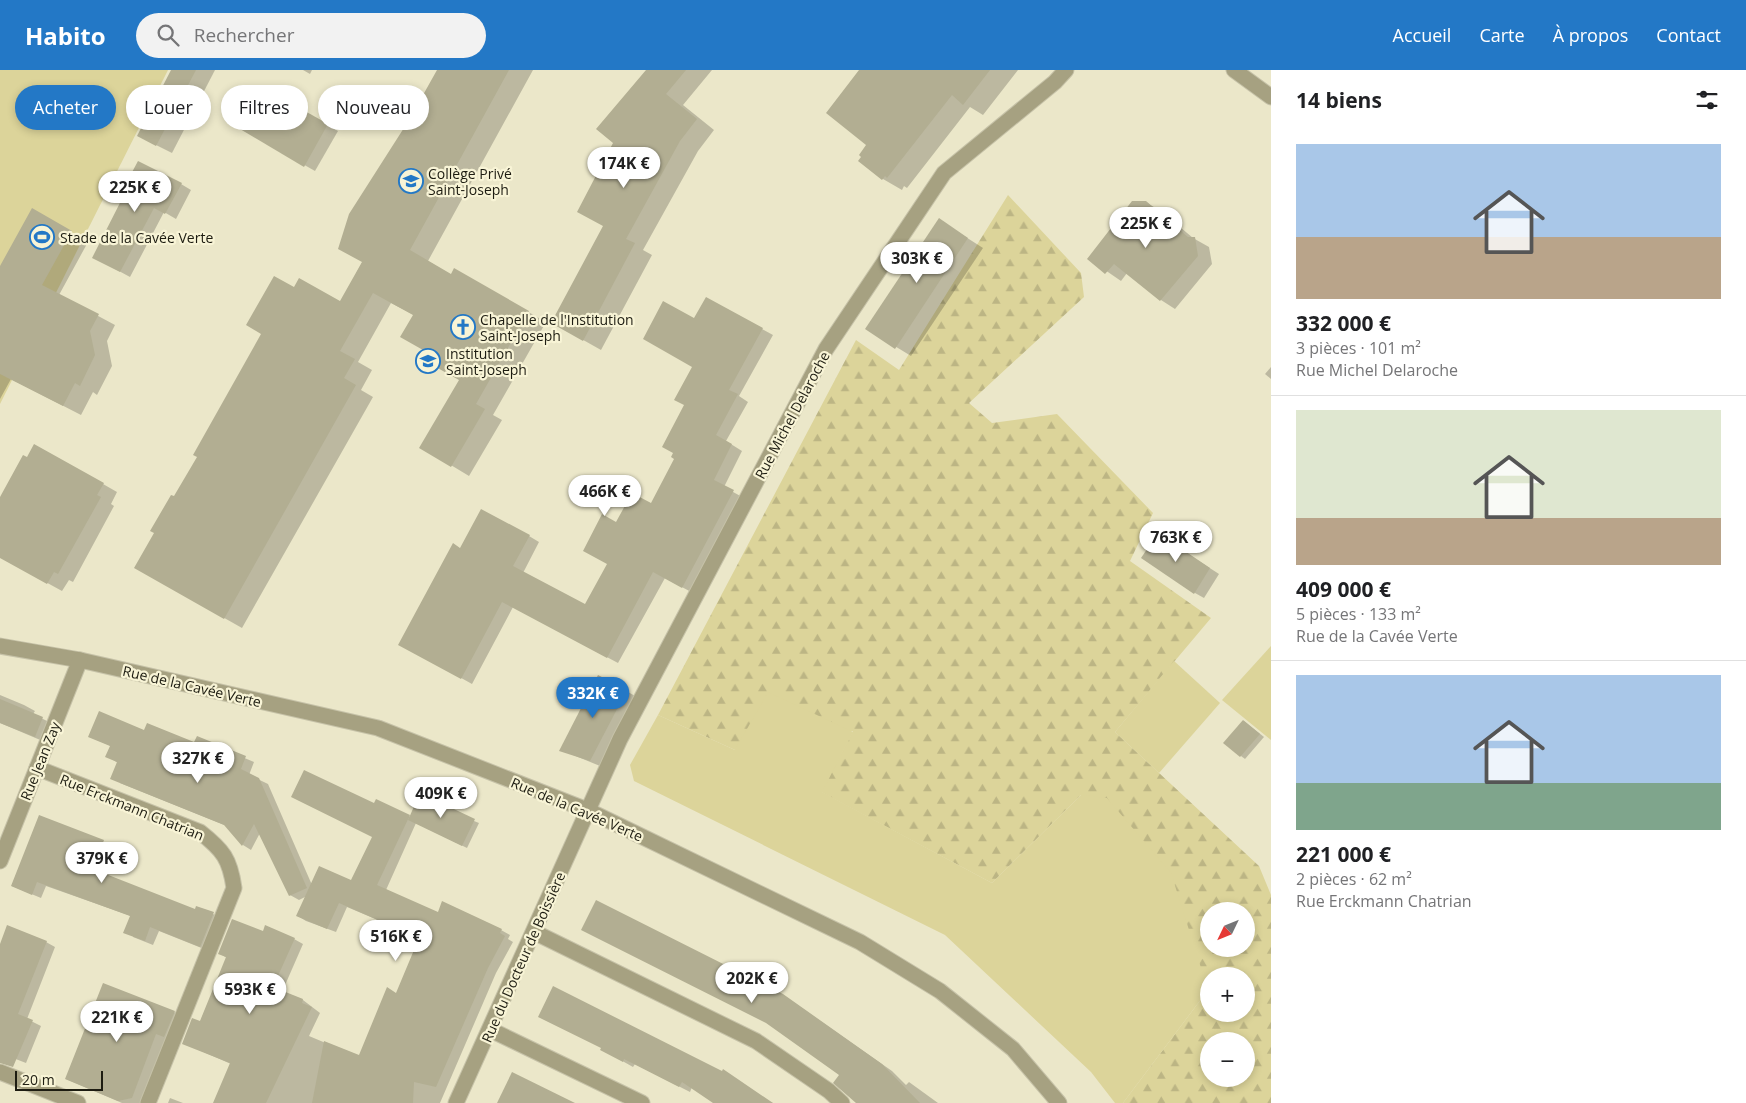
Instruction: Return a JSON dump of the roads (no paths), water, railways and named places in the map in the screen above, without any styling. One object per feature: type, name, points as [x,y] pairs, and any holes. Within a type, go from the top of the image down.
[{"type":"street","name":"Rue Michel Delaroche","points":[[588,810],[620,739],[826,350],[944,173],[1056,82],[1066,70]]},
{"type":"street","points":[[1234,70],[1271,97]]},
{"type":"street","name":"Rue de la Cavée Verte","points":[[0,646],[80,660],[378,728],[588,810],[860,942],[940,991],[1012,1049],[1060,1103]]},
{"type":"street","name":"Rue Jean Zay","points":[[0,861],[80,660]]},
{"type":"street","name":"Rue Erckmann Chatrian","points":[[37,768],[200,832],[218,846],[231,866],[234,888],[148,1103]]},
{"type":"street","name":"Rue du Docteur de Boissière","points":[[456,1103],[491,1030],[588,810]]},
{"type":"street","points":[[534,932],[756,1041],[829,1091],[842,1103]]},
{"type":"street","points":[[491,1030],[642,1103]]},
{"type":"street","points":[[0,1072],[78,1103]]},
{"type":"place","name":"Collège Privé Saint-Joseph","points":[[411,181]]},
{"type":"place","name":"Stade de la Cavée Verte","points":[[42,237]]},
{"type":"place","name":"Chapelle de l'Institution Saint-Joseph","points":[[463,327]]},
{"type":"place","name":"Institution Saint-Joseph","points":[[428,361]]}]
